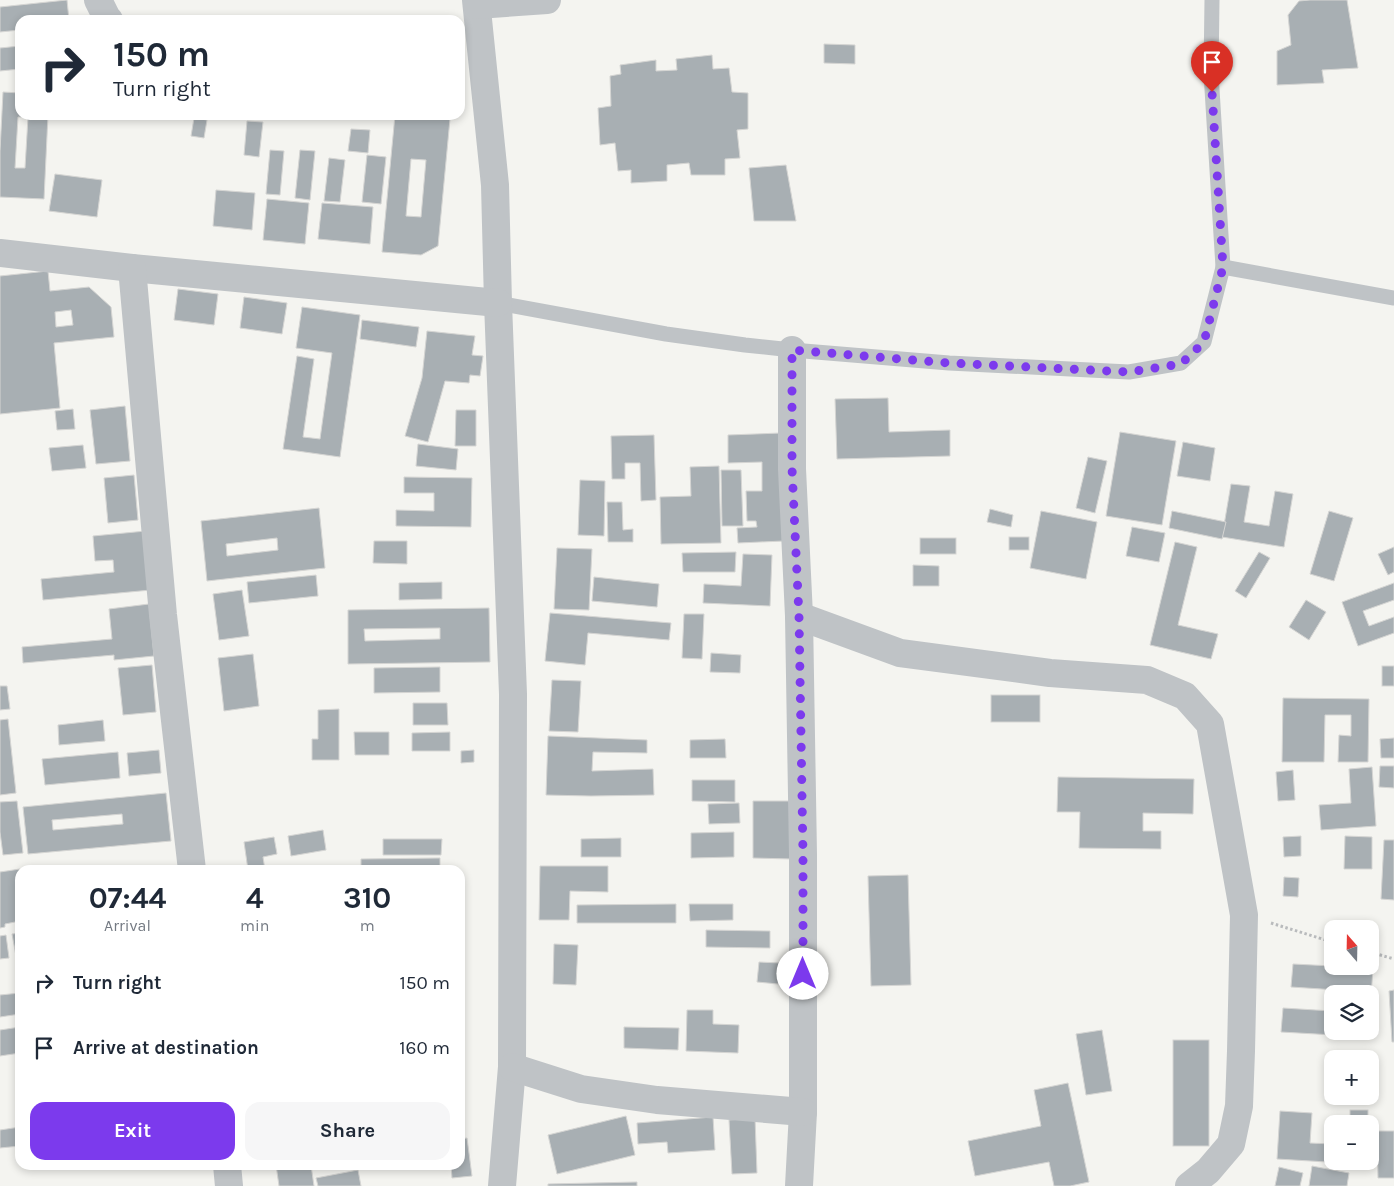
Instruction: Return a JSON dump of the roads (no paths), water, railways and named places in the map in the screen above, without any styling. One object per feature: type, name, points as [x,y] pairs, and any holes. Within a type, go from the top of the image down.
[{"type":"street","points":[[98,0],[106,15]]},
{"type":"street","points":[[502,1186],[512,1067],[514,694],[495,185],[471,63],[476,2],[547,0]]},
{"type":"street","points":[[0,253],[132,268],[498,303]]},
{"type":"street","points":[[132,268],[163,616],[191,865]]},
{"type":"street","points":[[792,350],[792,468],[799,616],[803,855],[803,1112],[799,1186]]},
{"type":"street","points":[[799,616],[900,653],[1050,672],[1147,680],[1185,696],[1210,724],[1244,915],[1239,1106],[1231,1144],[1208,1171],[1190,1186]]},
{"type":"street","points":[[512,1067],[581,1089],[657,1100],[803,1112]]},
{"type":"street","points":[[227,1170],[229,1186]]},
{"type":"lane","points":[[498,303],[666,334],[792,350],[949,363],[1129,372],[1181,364],[1204,342],[1223,267],[1211,72],[1212,0]]},
{"type":"lane","points":[[1223,267],[1394,298]]}]
